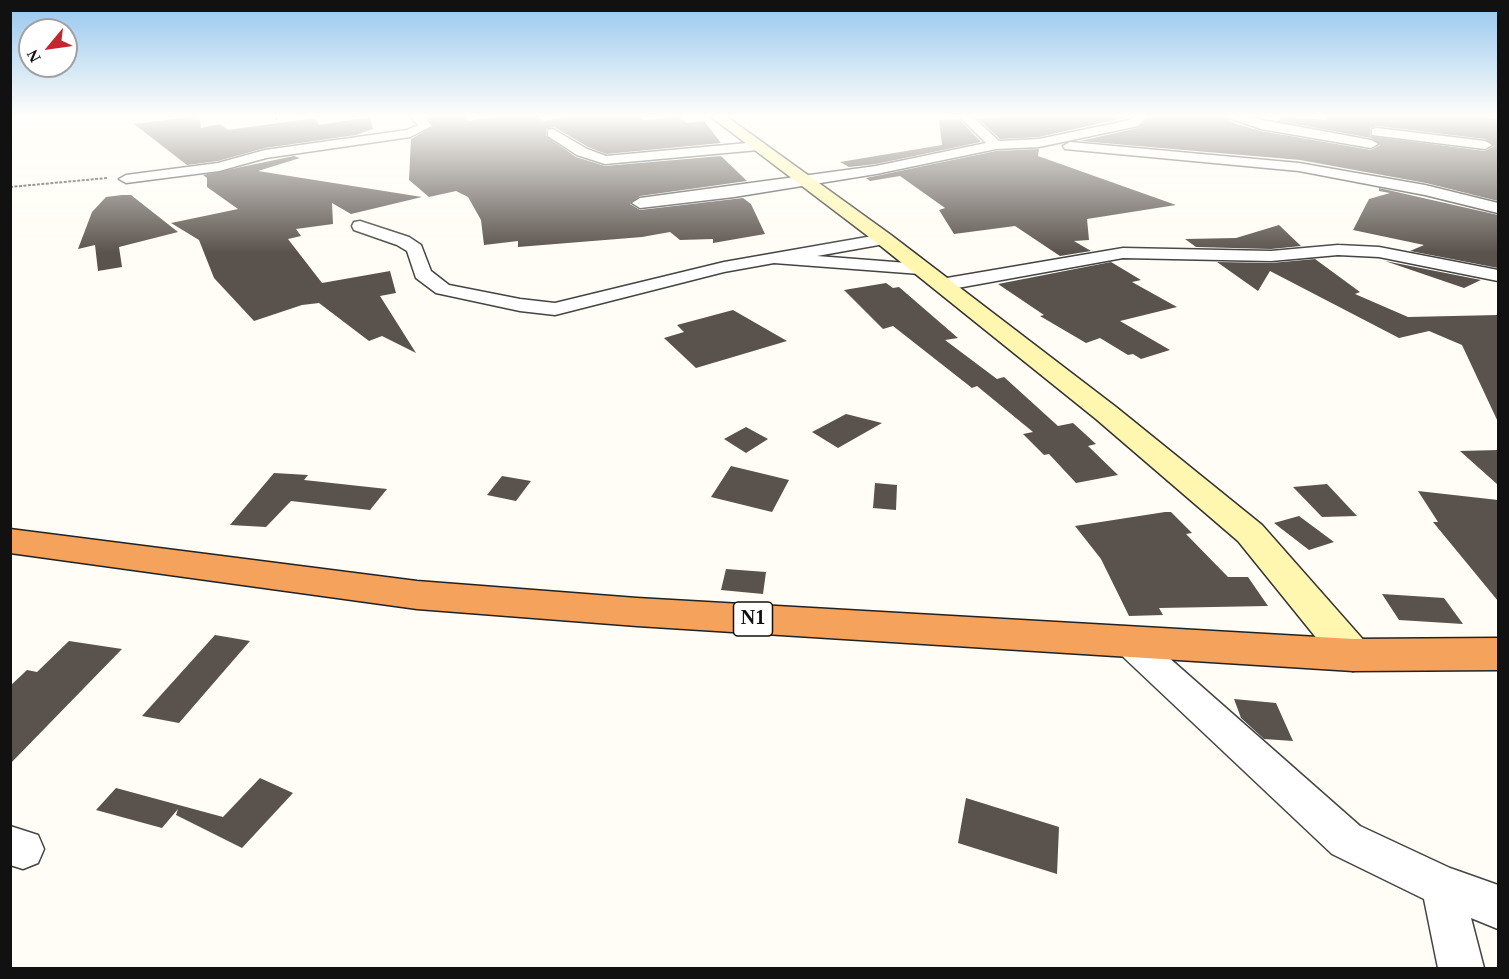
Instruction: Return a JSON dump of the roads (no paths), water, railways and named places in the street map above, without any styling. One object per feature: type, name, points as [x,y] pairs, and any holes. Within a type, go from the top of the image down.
[{"type":"highway","name":"N1","points":[[10,541],[417,595],[637,612],[1130,644],[1353,655],[1498,654]]},
{"type":"street","points":[[126,179],[219,167],[238,162]]},
{"type":"street","points":[[781,162],[884,239],[1106,414],[1250,532],[1353,655]]},
{"type":"street","points":[[640,202],[734,192],[918,162]]},
{"type":"street","points":[[1250,162],[1365,168],[1498,208]]},
{"type":"street","points":[[1365,168],[1367,162]]},
{"type":"street","points":[[360,226],[403,241],[415,249],[423,274],[442,289],[520,305],[555,309],[724,267],[884,239]]},
{"type":"street","points":[[774,258],[931,277],[1134,253],[1234,253],[1271,256],[1338,250],[1369,251],[1411,257],[1498,276]]},
{"type":"street","points":[[1130,644],[1347,840],[1442,886],[1498,907]]},
{"type":"street","points":[[1442,886],[1461,969]]}]
